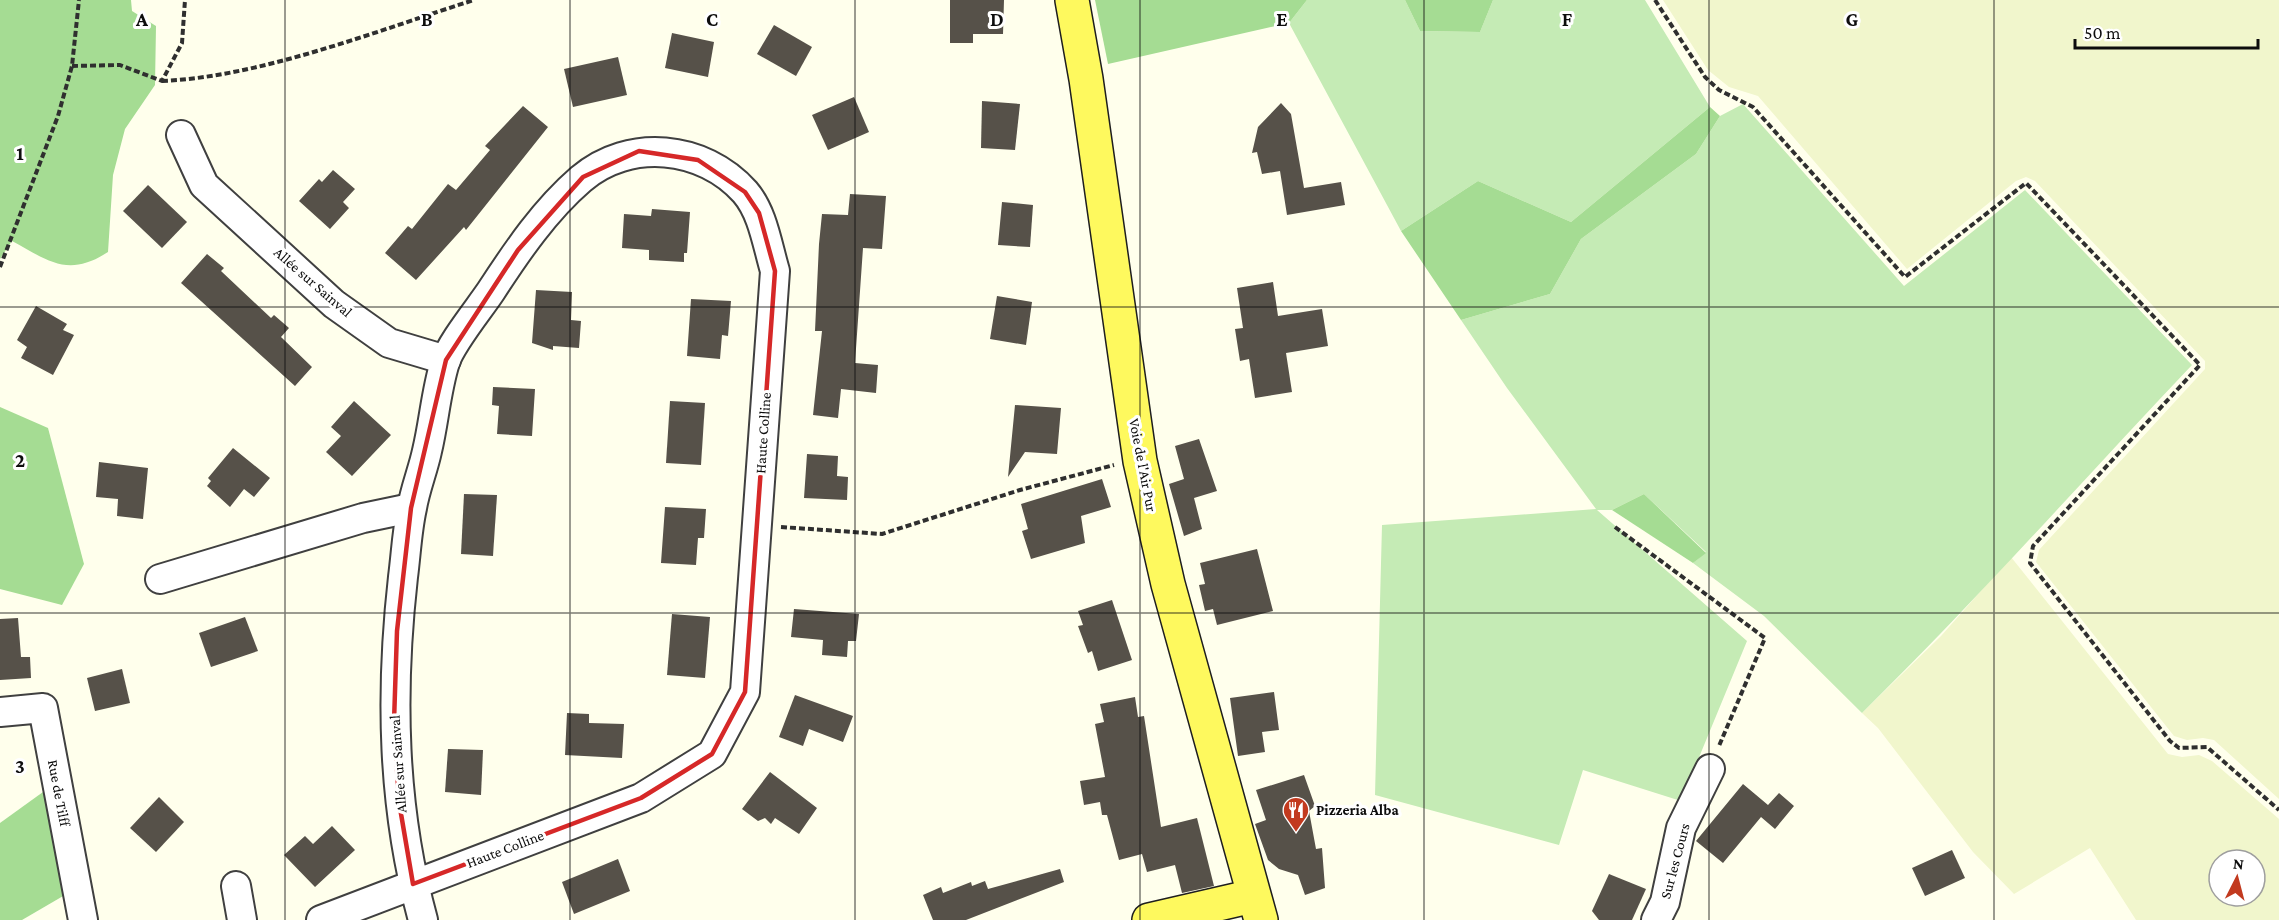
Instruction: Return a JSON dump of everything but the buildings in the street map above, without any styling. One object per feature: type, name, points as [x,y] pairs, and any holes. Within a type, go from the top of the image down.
[{"type":"main road","name":"Voie de l'Air Pur","points":[[1072,0],[1086,79],[1140,461],[1168,584],[1257,908]]},
{"type":"main road","points":[[1149,920],[1257,908]]},
{"type":"street","name":"Allée sur Sainval","points":[[181,135],[204,185],[334,304],[389,343],[446,360],[427,453],[411,508],[397,631],[394,722],[399,802],[413,884],[423,920]]},
{"type":"street","name":"Haute Colline","points":[[413,884],[641,798],[712,754],[745,692],[775,271],[759,213],[745,192],[722,173],[698,160],[667,152],[639,151],[611,162],[583,177],[556,204],[518,250],[446,360]]},
{"type":"street","points":[[160,579],[363,518],[411,508]]},
{"type":"street","name":"Rue de Tilff","points":[[0,712],[43,708],[83,920]]},
{"type":"street","name":"Sur les Cours","points":[[1656,920],[1665,902],[1681,828],[1710,769]]},
{"type":"street","points":[[321,920],[413,884]]},
{"type":"street","points":[[236,886],[242,920]]},
{"type":"path","points":[[0,267],[58,116],[72,66],[80,0]]},
{"type":"path","points":[[162,81],[182,43],[185,0]]},
{"type":"path","points":[[72,66],[120,65],[162,81],[199,79],[313,51],[474,0]]},
{"type":"path","points":[[1655,0],[1705,77],[1719,90],[1753,106],[1905,277],[2026,183],[2200,365],[2033,546],[2030,563],[2170,741],[2179,748],[2207,747],[2279,810]]},
{"type":"path","points":[[757,526],[882,534],[1085,471],[1140,461]]},
{"type":"path","points":[[1615,527],[1765,638],[1710,769]]},
{"type":"highlighted area","points":[[639,151],[698,160],[745,192],[759,213],[775,271],[745,692],[712,754],[641,798],[413,884],[399,802],[394,722],[397,631],[411,508],[446,360],[518,250],[583,177]]},
{"type":"green space","points":[[0,0],[131,0],[132,11],[156,26],[155,85],[125,129],[113,175],[108,252],[94,260],[81,264],[59,264],[12,241],[0,259]]},
{"type":"green space","points":[[1095,0],[1307,0],[1289,23],[1108,64]]},
{"type":"green space","points":[[1307,0],[1405,0],[1420,31],[1480,32],[1493,0],[1645,0],[1710,107],[1571,222],[1478,181],[1401,231],[1289,23]]},
{"type":"green space","points":[[1405,0],[1493,0],[1480,32],[1420,31]]},
{"type":"green space","points":[[1663,0],[2279,0],[2279,799],[2214,740],[2203,738],[2187,740],[2174,736],[2036,562],[2039,550],[2205,369],[2205,361],[2035,181],[2026,177],[2016,181],[1907,269],[1758,96],[1729,87],[1708,70]]},
{"type":"green space","points":[[1743,104],[1904,286],[2025,190],[2192,365],[1988,584],[1862,713],[1764,616],[1693,563],[1706,552],[1644,494],[1612,510],[1597,510],[1747,641],[1681,801],[1583,770],[1559,845],[1375,795],[1382,525],[1596,509],[1507,388],[1461,320],[1550,294],[1581,239],[1696,154],[1720,116]]},
{"type":"green space","points":[[1710,107],[1720,116],[1696,154],[1581,239],[1550,294],[1461,320],[1401,231],[1478,181],[1571,222]]},
{"type":"green space","points":[[0,407],[48,428],[84,564],[62,605],[0,589]]},
{"type":"green space","points":[[1644,494],[1706,553],[1693,563],[1612,510]]},
{"type":"green space","points":[[2011,557],[2168,754],[2182,757],[2199,755],[2212,761],[2279,819],[2279,920],[2136,920],[2090,848],[2014,894],[1973,852],[1878,728],[1862,713],[1941,636]]},
{"type":"green space","points":[[43,792],[70,892],[22,920],[0,920],[0,823]]},
{"type":"place","name":"Pizzeria Alba","points":[[1296,833]]}]
